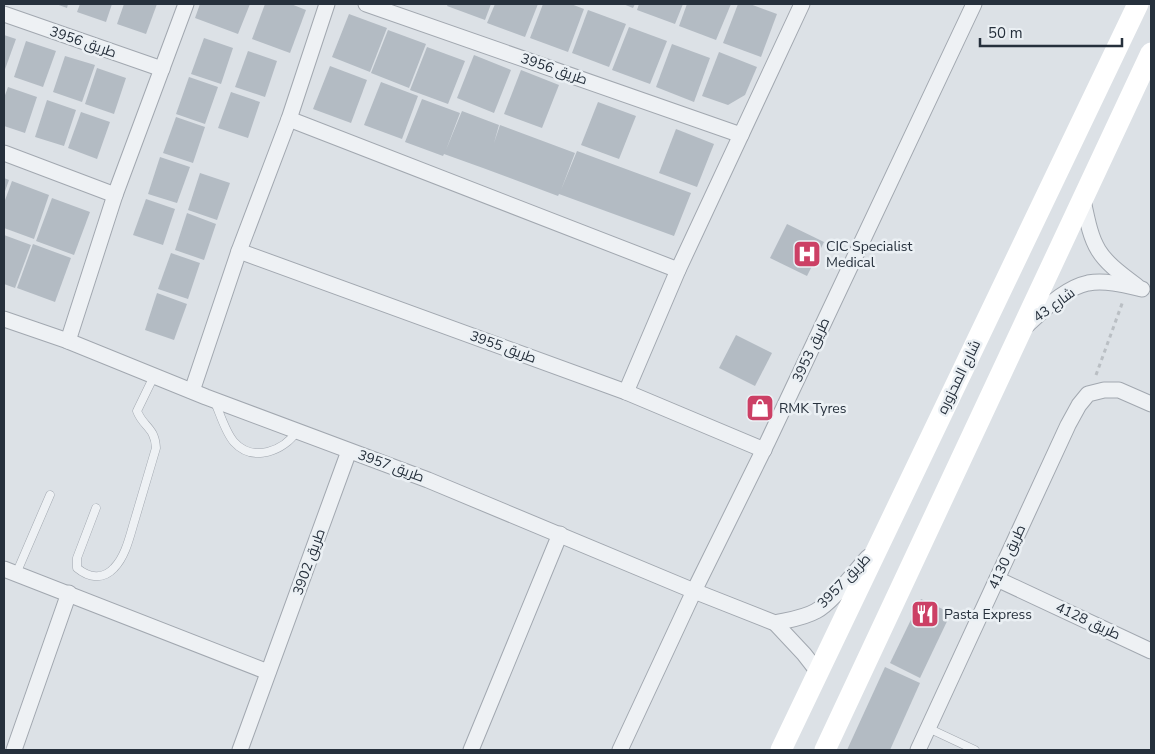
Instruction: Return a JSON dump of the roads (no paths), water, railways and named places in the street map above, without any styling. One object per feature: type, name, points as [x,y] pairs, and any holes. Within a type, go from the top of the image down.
[{"type":"main road","name":"شارع المحزوره","points":[[781,750],[1138,4]]},
{"type":"main road","points":[[825,750],[1151,53]]},
{"type":"street","points":[[68,341],[114,195],[186,4]]},
{"type":"street","points":[[192,391],[239,251],[289,119],[327,4]]},
{"type":"street","name":"طريق 3956","points":[[366,4],[741,134]]},
{"type":"street","points":[[626,392],[678,270],[802,4]]},
{"type":"street","name":"طريق 3953","points":[[620,750],[974,4]]},
{"type":"street","name":"طريق 3956","points":[[4,14],[162,70]]},
{"type":"street","points":[[289,119],[678,270]]},
{"type":"street","points":[[4,153],[114,195]]},
{"type":"street","points":[[1083,200],[1090,234],[1100,255],[1141,290]]},
{"type":"street","name":"طريق 3955","points":[[239,251],[626,392],[764,450]]},
{"type":"street","name":"شارع 43","points":[[1024,327],[1058,299],[1071,290],[1086,284],[1104,282],[1141,290]]},
{"type":"street","name":"طريق 3957","points":[[4,319],[68,341],[214,400],[428,480],[774,623],[804,654],[818,672]]},
{"type":"street","name":"طريق 4130","points":[[918,750],[1079,405],[1088,394],[1104,390],[1119,390],[1151,404]]},
{"type":"street","name":"طريق 3902","points":[[240,750],[349,451]]},
{"type":"street","points":[[471,750],[560,534]]},
{"type":"street","name":"طريق 3957","points":[[774,623],[804,616],[817,610],[828,601],[880,542]]},
{"type":"street","points":[[10,571],[268,672]]},
{"type":"street","name":"طريق 4128","points":[[997,579],[1151,651]]},
{"type":"street","points":[[14,750],[69,594]]},
{"type":"lane","points":[[96,508],[77,558],[77,568],[95,577],[105,575],[115,568],[125,551],[156,448],[152,430],[139,417],[137,411],[154,376]]},
{"type":"lane","points":[[214,400],[232,440],[246,451],[262,453],[278,449],[292,438],[297,431]]},
{"type":"lane","points":[[10,571],[50,495]]},
{"type":"lane","points":[[928,728],[976,750]]},
{"type":"place","name":"CIC Specialist Medical","points":[[807,254]]},
{"type":"place","name":"RMK Tyres","points":[[760,408]]},
{"type":"place","name":"Pasta Express","points":[[925,614]]}]
